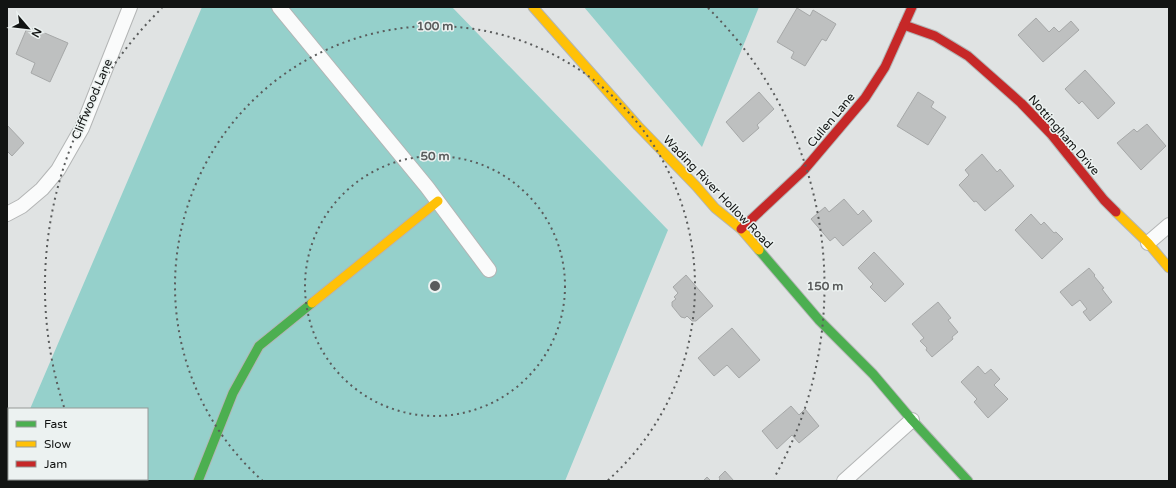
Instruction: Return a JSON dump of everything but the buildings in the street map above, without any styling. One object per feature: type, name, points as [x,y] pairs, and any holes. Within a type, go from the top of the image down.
[{"type":"street","name":"Cliffwood Lane","points":[[7,214],[22,206],[42,188],[58,170],[82,128],[130,7]]},
{"type":"street","points":[[279,7],[438,201],[489,270]]},
{"type":"street","name":"Wading River Hollow Road","points":[[533,7],[638,126],[696,186],[715,208],[732,220],[741,229],[819,320],[873,374],[912,420],[968,481]]},
{"type":"street","name":"Cullen Lane","points":[[741,229],[804,170],[865,98],[885,67],[912,7]]},
{"type":"street","name":"Nottingham Drive","points":[[904,24],[935,36],[968,56],[1022,103],[1051,134],[1104,200],[1148,243],[1169,268]]},
{"type":"street","points":[[198,481],[233,393],[259,346],[438,201]]},
{"type":"street","points":[[1148,243],[1169,225]]},
{"type":"street","points":[[844,481],[912,420]]},
{"type":"shaded area","points":[[202,7],[452,7],[668,230],[565,481],[7,481],[8,460],[8,480],[148,480],[148,408],[30,408]]},
{"type":"shaded area","points":[[584,7],[759,7],[702,147]]},
{"type":"traffic: fast","points":[[759,250],[819,320],[873,374],[912,420],[968,481]]},
{"type":"traffic: fast","points":[[198,481],[233,393],[259,346],[312,303]]},
{"type":"traffic: slow","points":[[533,7],[638,126],[696,186],[715,208],[741,229],[759,250]]},
{"type":"traffic: slow","points":[[312,303],[438,201]]},
{"type":"traffic: slow","points":[[1116,212],[1148,243],[1169,268]]},
{"type":"traffic: jam","points":[[741,229],[804,170],[865,98],[885,67],[912,7]]},
{"type":"traffic: jam","points":[[904,25],[935,36],[968,56],[1021,103],[1051,134],[1104,200],[1116,212]]}]
